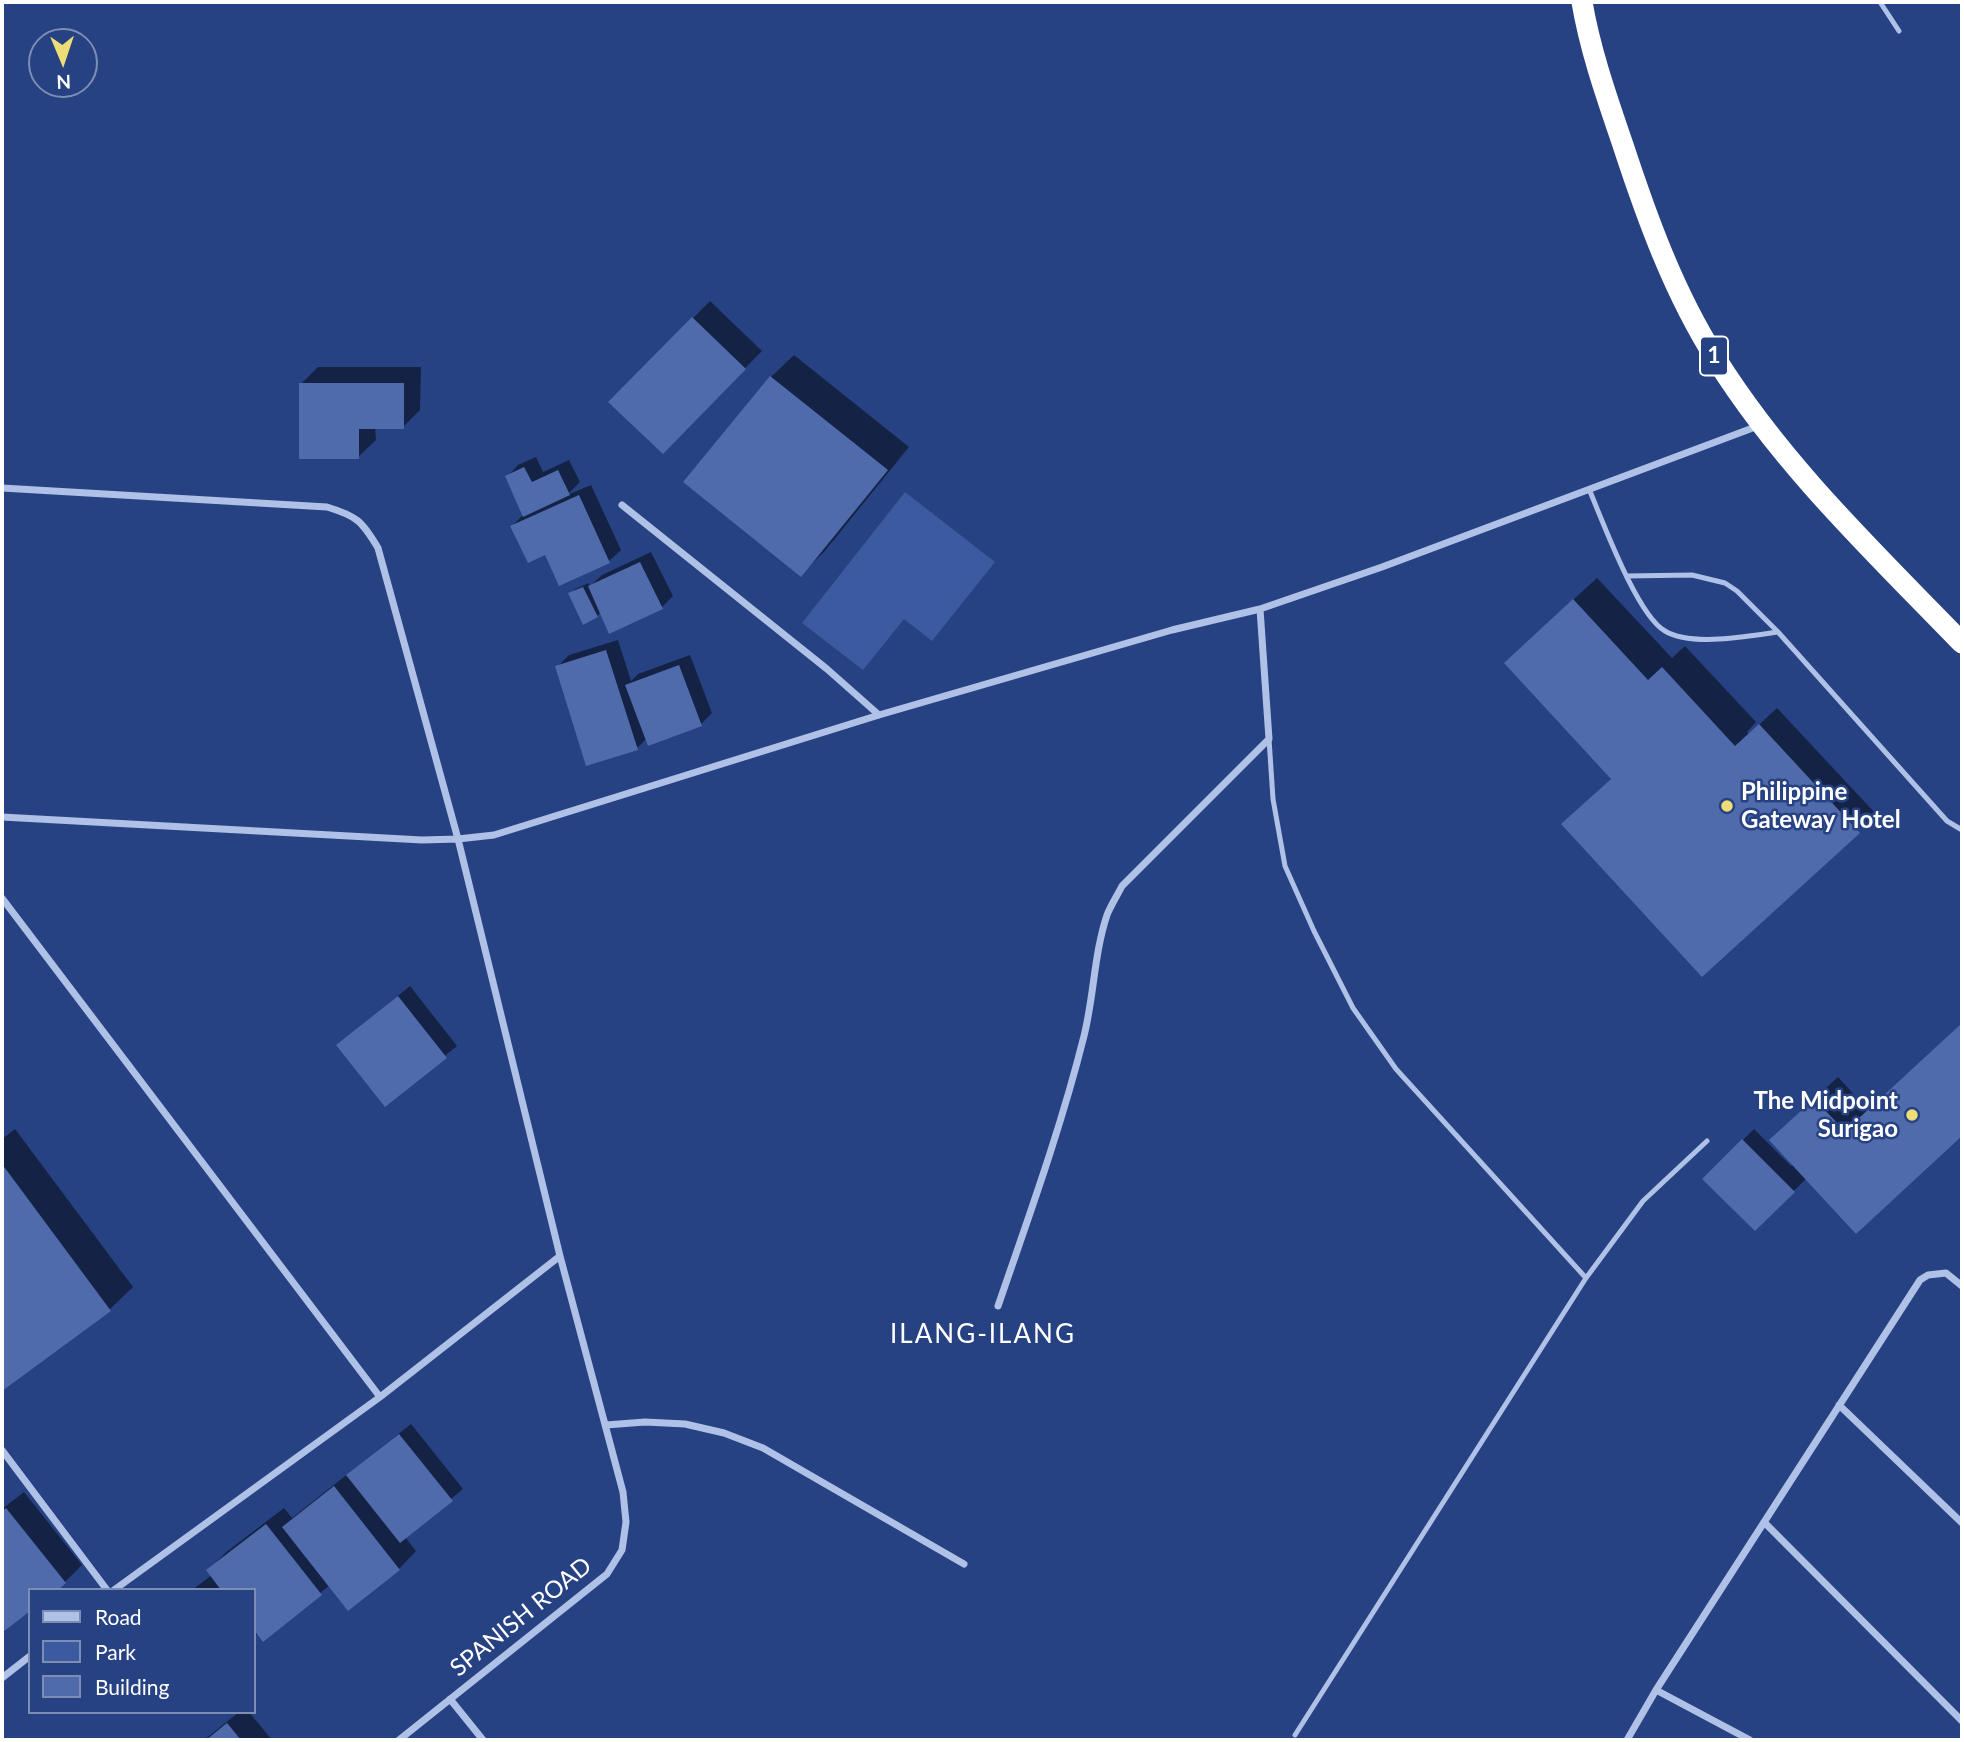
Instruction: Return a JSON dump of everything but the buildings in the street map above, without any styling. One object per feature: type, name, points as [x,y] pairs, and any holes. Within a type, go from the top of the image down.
[{"type":"highway","name":"1","points":[[1582,2],[1586,27],[1636,185],[1671,274],[1715,358],[1762,424],[1841,520],[1962,643]]},
{"type":"street","points":[[2,817],[422,840],[495,835],[879,715],[1172,630],[1260,609],[1382,567],[1762,424]]},
{"type":"street","name":"SPANISH ROAD","points":[[2,488],[327,507],[351,514],[367,530],[378,548],[458,839],[560,1256],[623,1492],[626,1522],[622,1550],[607,1574],[399,1740]]},
{"type":"street","points":[[622,505],[827,669],[879,715]]},
{"type":"street","points":[[998,1306],[1049,1161],[1069,1094],[1085,1032],[1099,944],[1108,912],[1122,886],[1269,739],[1260,609]]},
{"type":"street","points":[[2,898],[380,1397]]},
{"type":"street","points":[[117,1588],[380,1397],[560,1256]]},
{"type":"street","points":[[1627,1740],[1656,1690],[1920,1280],[1928,1275],[1946,1273],[1962,1286]]},
{"type":"street","points":[[1839,1405],[1962,1523]]},
{"type":"street","points":[[606,1424],[685,1424],[724,1433],[763,1448],[964,1564]]},
{"type":"street","points":[[2,1450],[106,1588]]},
{"type":"street","points":[[1764,1522],[1962,1721]]},
{"type":"street","points":[[2,1678],[28,1658]]},
{"type":"street","points":[[1656,1690],[1750,1740]]},
{"type":"street","points":[[450,1699],[483,1740]]},
{"type":"lane","points":[[1880,2],[1899,31]]},
{"type":"lane","points":[[1589,489],[1626,576],[1651,620],[1666,632],[1705,639],[1778,632]]},
{"type":"lane","points":[[1626,576],[1692,575],[1725,583],[1737,591],[1778,632],[1947,821],[1962,830]]},
{"type":"lane","points":[[1269,739],[1273,799],[1286,866],[1314,931],[1353,1008],[1396,1069],[1586,1278]]},
{"type":"lane","points":[[1296,1735],[1586,1278],[1643,1200],[1707,1141]]},
{"type":"green space","points":[[905,492],[995,562],[932,641],[904,619],[863,670],[802,623]]},
{"type":"place","name":"Philippine Gateway Hotel","points":[[1727,806]]},
{"type":"place","name":"The Midpoint Surigao","points":[[1912,1115]]},
{"type":"district","name":"ILANG-ILANG","points":[[983,1335]]}]
